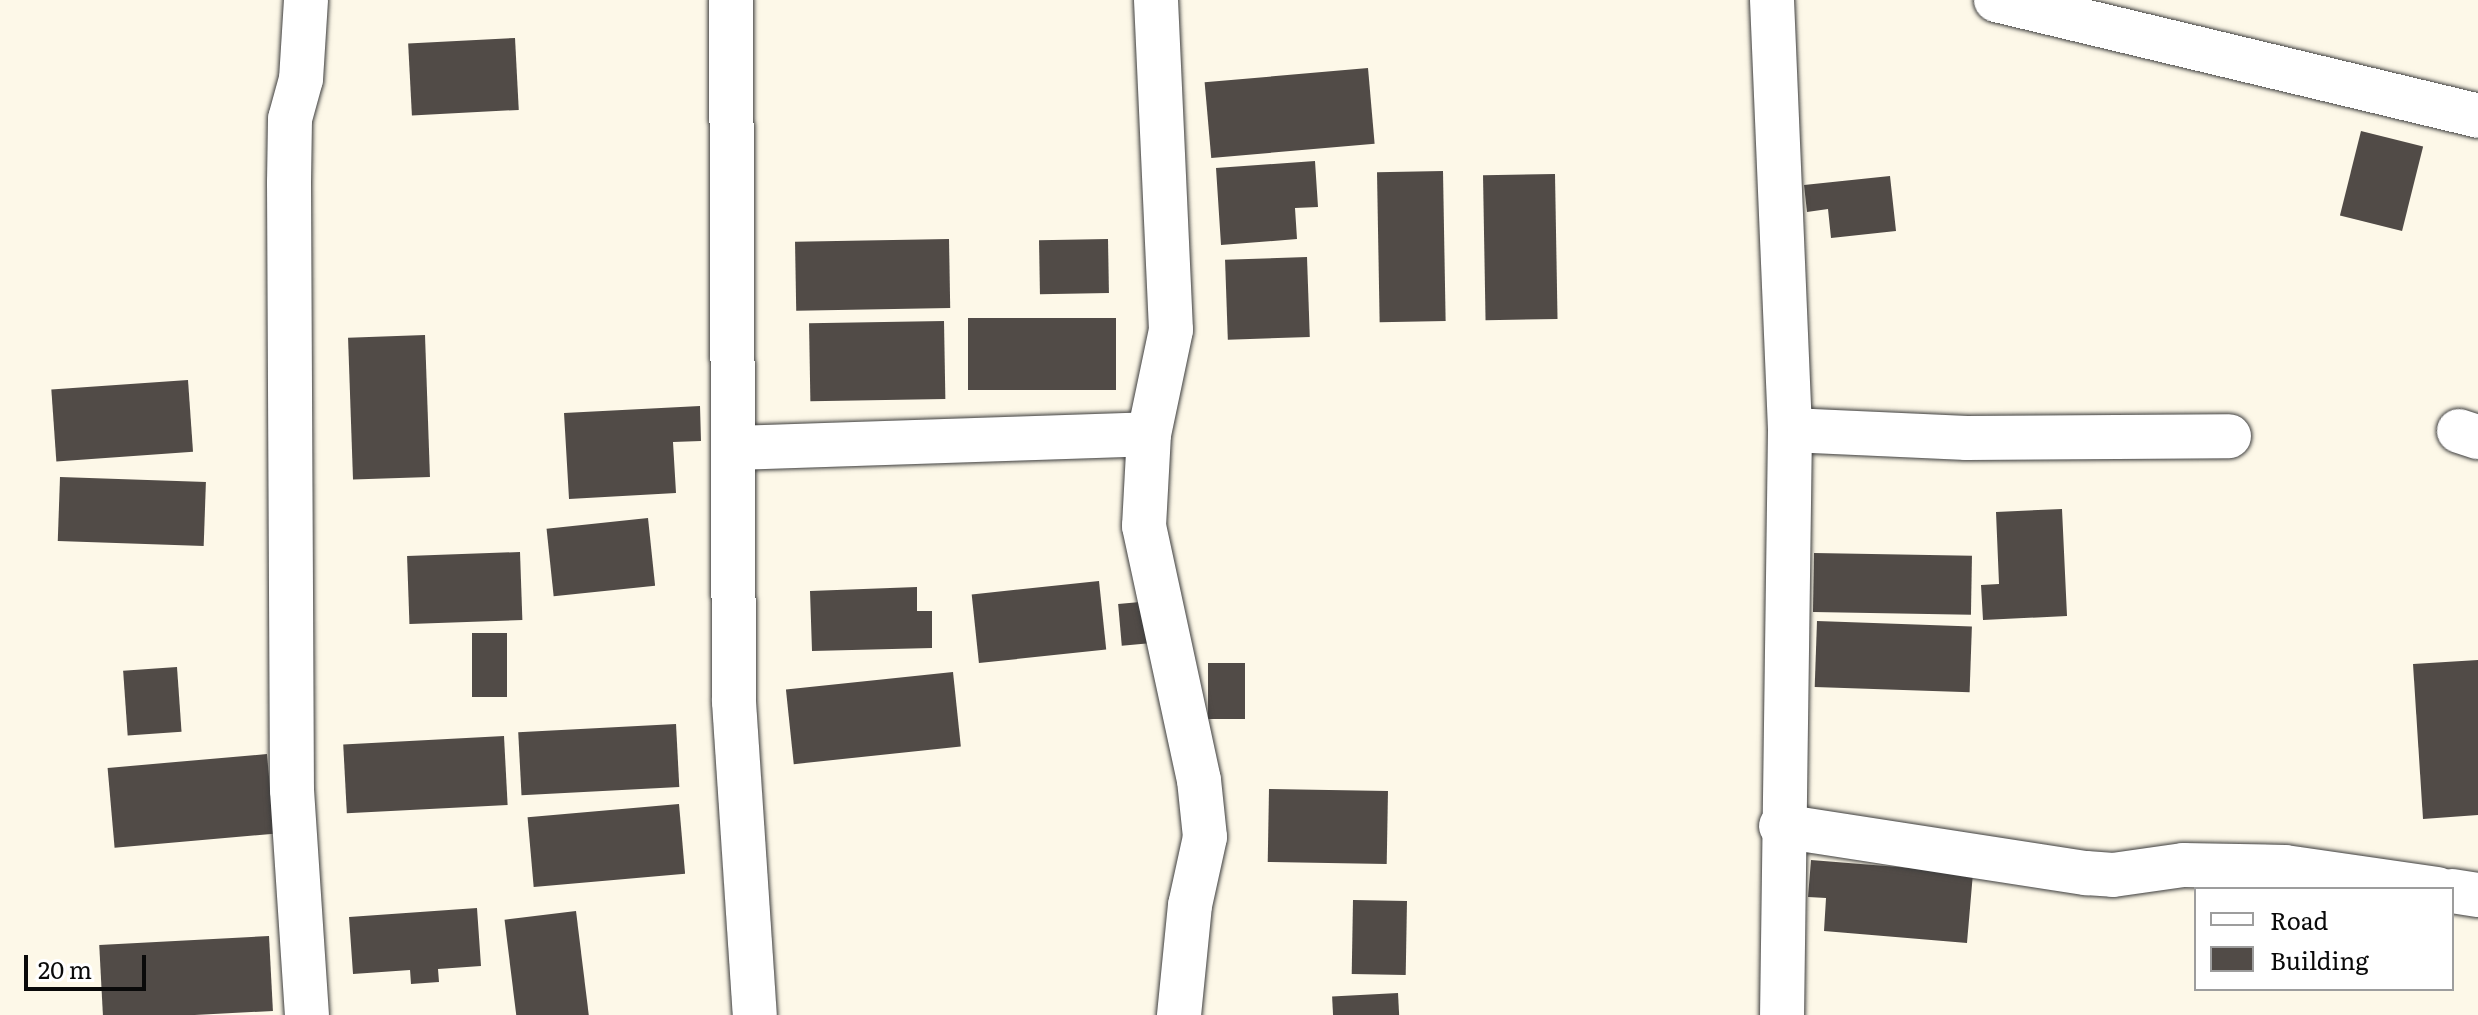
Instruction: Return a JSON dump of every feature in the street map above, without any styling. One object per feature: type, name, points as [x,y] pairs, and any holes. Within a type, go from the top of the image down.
[{"type":"street","points":[[306,0],[301,79],[290,119],[289,199],[292,790],[307,1015]]},
{"type":"street","points":[[731,0],[734,702],[755,1015]]},
{"type":"street","points":[[1156,0],[1171,330],[1149,434],[1144,526],[1199,780],[1205,837],[1190,905],[1179,1015]]},
{"type":"street","points":[[1772,0],[1790,430],[1781,826],[1782,1015]]},
{"type":"street","points":[[1996,0],[2478,116]]},
{"type":"street","points":[[1790,430],[1967,438],[2229,436]]},
{"type":"street","points":[[734,448],[1149,434]]},
{"type":"street","points":[[1781,826],[2099,874],[2183,865],[2285,867],[2423,887]]},
{"type":"street","points":[[2454,891],[2478,895]]},
{"type":"building","points":[[515,38],[519,110],[412,116],[408,44]]},
{"type":"building","points":[[1368,68],[1375,144],[1211,158],[1205,82]]},
{"type":"building","points":[[2361,131],[2423,146],[2402,231],[2340,215]]},
{"type":"building","points":[[1315,161],[1318,207],[1295,208],[1297,239],[1221,245],[1216,168]]},
{"type":"building","points":[[1443,171],[1446,321],[1380,322],[1377,172]]},
{"type":"building","points":[[1555,174],[1558,319],[1486,320],[1483,175]]},
{"type":"building","points":[[1890,176],[1896,231],[1831,238],[1828,209],[1807,212],[1804,185]]},
{"type":"building","points":[[949,239],[950,308],[796,311],[795,242]]},
{"type":"building","points":[[1108,239],[1109,293],[1040,294],[1039,240]]},
{"type":"building","points":[[1307,257],[1310,337],[1228,340],[1225,260]]},
{"type":"building","points":[[968,318],[1116,318],[1116,390],[968,390]]},
{"type":"building","points":[[944,321],[945,399],[810,401],[809,323]]},
{"type":"building","points":[[425,335],[430,477],[353,480],[348,338]]},
{"type":"building","points":[[188,380],[193,452],[56,461],[51,390]]},
{"type":"building","points":[[700,406],[701,441],[673,442],[676,493],[569,499],[564,413]]},
{"type":"building","points":[[60,477],[206,482],[204,546],[58,541]]},
{"type":"building","points":[[2062,509],[2067,616],[1983,620],[1981,585],[1999,584],[1996,512]]},
{"type":"building","points":[[648,518],[655,586],[554,596],[547,529]]},
{"type":"building","points":[[520,552],[522,620],[409,624],[407,556]]},
{"type":"building","points":[[1814,553],[1972,556],[1971,615],[1813,612]]},
{"type":"building","points":[[1099,581],[1106,650],[979,663],[972,594]]},
{"type":"building","points":[[917,587],[917,611],[932,611],[932,648],[812,651],[810,591]]},
{"type":"building","points":[[1151,601],[1155,643],[1122,646],[1118,604]]},
{"type":"building","points":[[1817,621],[1972,626],[1970,692],[1815,687]]},
{"type":"building","points":[[472,633],[507,633],[507,697],[472,697]]},
{"type":"building","points":[[2478,660],[2478,815],[2423,819],[2413,664]]},
{"type":"building","points":[[1208,663],[1245,663],[1245,719],[1208,719]]},
{"type":"building","points":[[177,667],[182,732],[128,736],[123,671]]},
{"type":"building","points":[[953,672],[961,747],[794,764],[786,690]]},
{"type":"building","points":[[676,724],[679,787],[522,795],[518,732]]},
{"type":"building","points":[[504,736],[508,805],[347,813],[343,744]]},
{"type":"building","points":[[267,754],[274,834],[115,848],[108,768]]},
{"type":"building","points":[[1269,789],[1388,791],[1387,864],[1268,862]]},
{"type":"building","points":[[679,804],[685,874],[534,887],[528,817]]},
{"type":"building","points":[[1811,860],[1973,873],[1967,943],[1824,931],[1826,898],[1808,897]]},
{"type":"building","points":[[1353,900],[1407,901],[1406,975],[1352,974]]},
{"type":"building","points":[[477,908],[481,966],[438,969],[439,982],[411,984],[410,970],[353,974],[349,917]]},
{"type":"building","points":[[576,911],[589,1015],[516,1015],[505,920]]},
{"type":"building","points":[[269,936],[273,1011],[103,1015],[99,945]]},
{"type":"building","points":[[1398,993],[1399,1015],[1333,1015],[1332,996]]}]
